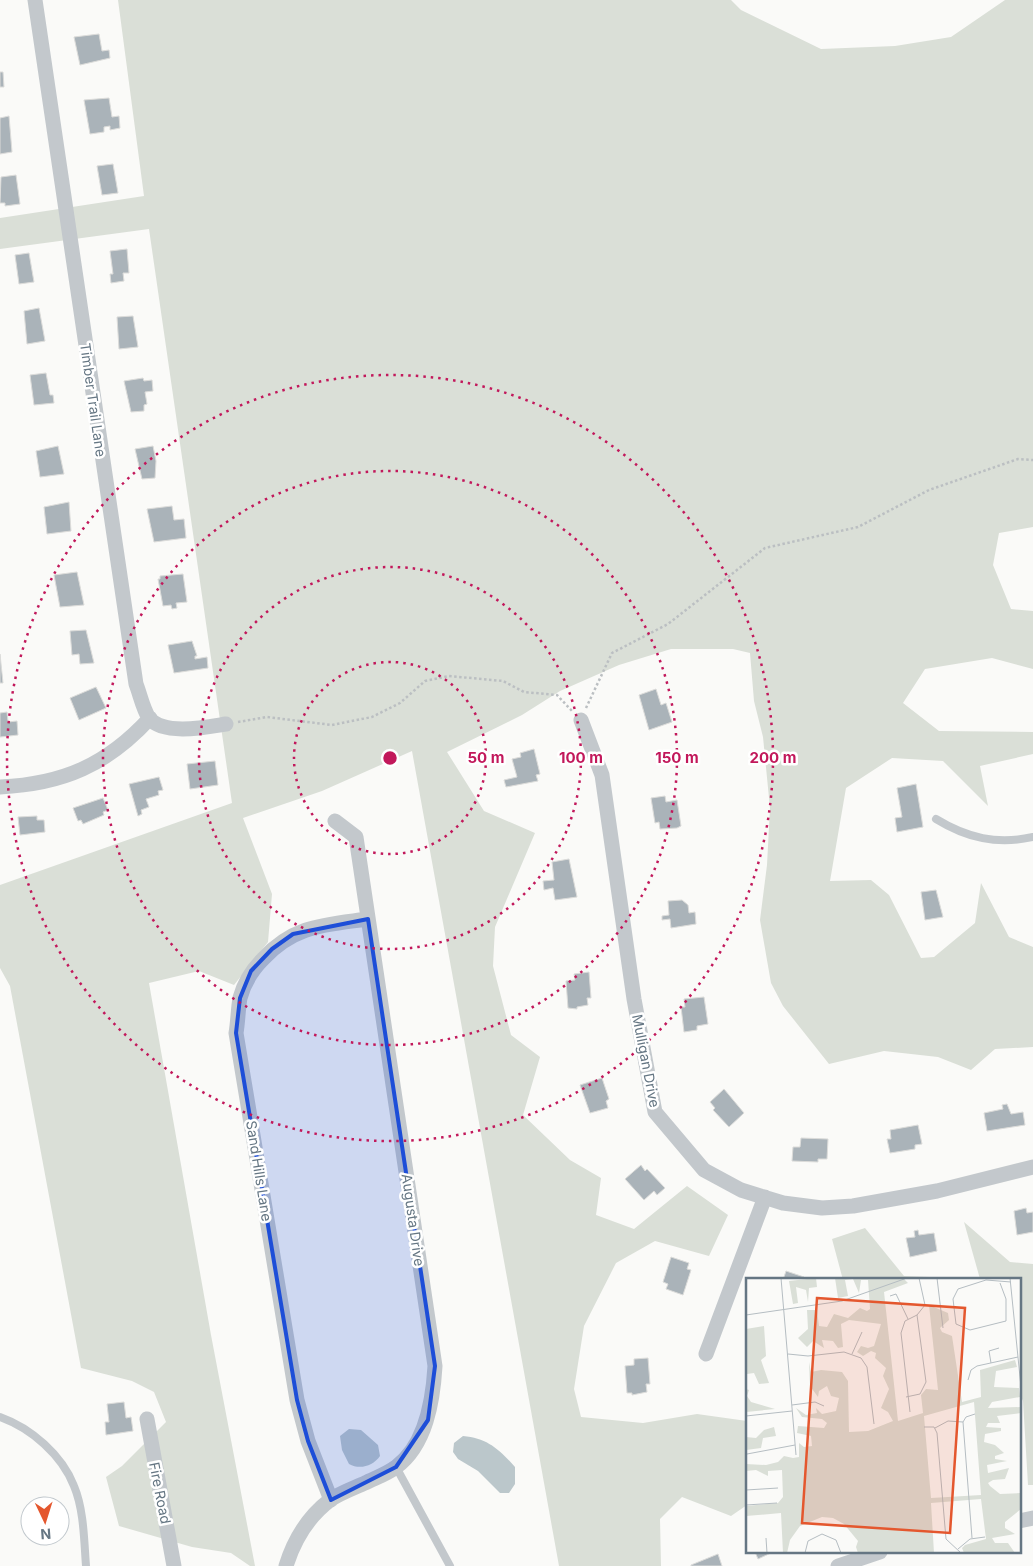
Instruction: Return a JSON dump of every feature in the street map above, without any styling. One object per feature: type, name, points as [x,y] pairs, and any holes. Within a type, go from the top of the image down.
[{"type":"street","name":"Timber Trail Lane","points":[[35,0],[130,650],[136,684],[150,718]]},
{"type":"street","points":[[0,787],[32,786],[88,768],[115,752],[150,718],[160,725],[185,730],[226,724]]},
{"type":"street","name":"Mulligan Drive","points":[[581,720],[602,775],[634,999],[654,1112],[704,1170],[741,1190],[765,1198],[783,1203],[822,1208],[853,1206],[937,1191],[1033,1168]]},
{"type":"street","name":"Augusta Drive","points":[[286,1566],[304,1527],[331,1500],[396,1467],[410,1451],[428,1420],[434,1391],[435,1366],[356,837],[335,821]]},
{"type":"street","name":"Sand Hills Lane","points":[[331,1500],[308,1441],[297,1400],[236,1033],[240,998],[251,971],[272,949],[293,934],[320,926],[368,919]]},
{"type":"street","points":[[706,1354],[765,1198]]},
{"type":"street","name":"Fire Road","points":[[147,1419],[174,1566]]},
{"type":"street","points":[[1020,1521],[1033,1518]]},
{"type":"street","points":[[838,1566],[874,1554]]},
{"type":"lane","points":[[936,819],[953,830],[976,838],[1000,842],[1033,837]]},
{"type":"lane","points":[[0,1417],[17,1423],[55,1454],[74,1486],[83,1529],[86,1566]]},
{"type":"lane","points":[[396,1467],[450,1566]]},
{"type":"path","points":[[226,724],[267,718],[332,725],[372,717],[400,703],[425,681],[449,676],[503,681],[524,692],[557,695],[581,720],[612,653],[668,624],[765,548],[858,527],[929,490],[1018,459],[1033,460]]},
{"type":"highlighted area","points":[[368,919],[435,1366],[428,1420],[396,1467],[331,1500],[308,1441],[297,1400],[236,1033],[240,998],[251,971],[272,949],[293,934]]},
{"type":"shaded area","points":[[118,0],[731,0],[741,10],[821,49],[895,46],[951,37],[1005,0],[1033,0],[1033,527],[999,533],[993,565],[1011,609],[1033,611],[1033,669],[992,658],[925,669],[903,703],[939,731],[1033,732],[1033,754],[980,766],[988,806],[943,761],[892,758],[846,788],[830,881],[871,880],[889,895],[921,958],[934,957],[975,923],[981,883],[1009,937],[1033,947],[1033,1047],[995,1049],[971,1070],[938,1057],[884,1051],[829,1064],[783,1006],[771,983],[760,920],[767,865],[770,808],[763,737],[754,701],[750,653],[733,649],[671,649],[619,665],[560,691],[522,715],[447,752],[484,811],[535,833],[495,927],[493,966],[511,1035],[540,1057],[523,1115],[570,1160],[601,1178],[596,1215],[634,1229],[687,1186],[728,1215],[709,1256],[655,1241],[616,1263],[584,1326],[574,1389],[581,1417],[643,1423],[697,1414],[746,1421],[746,1506],[731,1516],[682,1497],[660,1519],[661,1566],[559,1566],[412,751],[322,791],[243,818],[272,894],[268,942],[234,985],[199,971],[149,983],[211,1335],[255,1566],[250,1566],[231,1553],[192,1547],[119,1526],[106,1477],[122,1466],[166,1422],[154,1392],[132,1381],[81,1368],[10,986],[0,968],[0,885],[232,803],[149,229],[0,249],[0,218],[144,196]]},
{"type":"shaded area","points":[[964,1222],[1010,1262],[1033,1264],[1033,1485],[1028,1485],[1023,1401],[1020,1394],[1020,1278],[980,1278]]},
{"type":"shaded area","points":[[865,1228],[904,1276],[955,1278],[842,1278],[832,1239]]},
{"type":"shaded area","points":[[349,1429],[361,1430],[378,1445],[380,1456],[370,1465],[358,1467],[349,1464],[342,1450],[340,1436]]},
{"type":"shaded area","points":[[463,1436],[486,1442],[504,1455],[515,1467],[515,1484],[509,1493],[500,1493],[478,1471],[458,1459],[453,1452],[454,1443]]},
{"type":"building","points":[[99,34],[102,51],[109,50],[110,58],[80,65],[74,37]]},
{"type":"building","points":[[0,72],[3,72],[4,87],[0,87]]},
{"type":"building","points":[[109,98],[112,117],[119,116],[120,128],[110,130],[110,126],[104,127],[104,132],[90,134],[84,100]]},
{"type":"building","points":[[9,116],[12,152],[0,154],[0,118]]},
{"type":"building","points":[[113,164],[118,193],[102,195],[97,166]]},
{"type":"building","points":[[16,175],[20,204],[5,206],[5,203],[0,203],[1,177]]},
{"type":"building","points":[[127,249],[129,273],[123,273],[124,281],[111,283],[110,274],[113,274],[110,251]]},
{"type":"building","points":[[29,253],[34,282],[19,284],[15,255]]},
{"type":"building","points":[[39,308],[45,341],[27,344],[24,311]]},
{"type":"building","points":[[133,316],[138,347],[119,349],[117,317]]},
{"type":"building","points":[[46,373],[50,395],[53,395],[54,403],[34,405],[30,375]]},
{"type":"building","points":[[143,378],[144,381],[152,380],[153,391],[145,392],[147,404],[144,405],[144,411],[131,412],[124,381]]},
{"type":"building","points":[[58,446],[64,474],[40,477],[36,451]]},
{"type":"building","points":[[153,446],[156,461],[155,478],[142,479],[135,449]]},
{"type":"building","points":[[69,502],[71,531],[47,534],[44,507]]},
{"type":"building","points":[[172,506],[174,520],[184,519],[186,538],[154,542],[147,509]]},
{"type":"building","points":[[77,572],[84,605],[60,607],[54,575]]},
{"type":"building","points":[[183,574],[187,602],[176,603],[177,608],[172,609],[171,605],[163,606],[158,579],[160,579],[160,576]]},
{"type":"building","points":[[86,630],[94,663],[80,664],[79,654],[72,655],[70,631]]},
{"type":"building","points":[[192,641],[197,656],[195,656],[195,659],[207,657],[208,668],[174,673],[168,645]]},
{"type":"building","points":[[0,654],[3,683],[0,683]]},
{"type":"building","points":[[96,687],[106,708],[79,720],[70,698]]},
{"type":"building","points":[[656,689],[661,705],[666,703],[672,722],[649,730],[639,695]]},
{"type":"building","points":[[7,712],[8,722],[17,721],[18,735],[0,737],[0,713]]},
{"type":"building","points":[[534,749],[540,774],[536,775],[538,781],[506,787],[504,780],[517,777],[512,759],[521,757],[520,753]]},
{"type":"building","points":[[215,761],[218,785],[190,789],[187,764]]},
{"type":"building","points":[[159,777],[163,790],[158,791],[159,795],[146,799],[149,807],[141,810],[142,814],[138,816],[129,784]]},
{"type":"building","points":[[916,784],[923,827],[897,832],[895,818],[902,817],[897,788]]},
{"type":"building","points":[[665,796],[666,802],[677,800],[681,826],[677,828],[660,829],[659,822],[655,823],[651,798]]},
{"type":"building","points":[[103,798],[108,810],[103,812],[104,815],[83,824],[81,820],[78,821],[73,808]]},
{"type":"building","points":[[37,816],[37,820],[44,820],[45,832],[20,835],[18,817]]},
{"type":"building","points":[[569,859],[577,897],[555,900],[553,888],[544,890],[543,881],[554,880],[552,862]]},
{"type":"building","points":[[936,890],[943,917],[925,920],[921,892]]},
{"type":"building","points":[[682,900],[688,905],[689,913],[695,912],[696,924],[671,928],[670,919],[662,920],[662,916],[669,915],[668,901]]},
{"type":"building","points":[[589,972],[591,998],[587,998],[588,1005],[577,1007],[577,1009],[568,1008],[566,981],[575,980],[574,974]]},
{"type":"building","points":[[704,997],[708,1024],[697,1026],[697,1030],[684,1032],[681,1007],[685,1007],[684,999]]},
{"type":"building","points":[[602,1078],[609,1099],[606,1101],[608,1108],[590,1113],[580,1085]]},
{"type":"building","points":[[724,1089],[744,1113],[729,1127],[713,1110],[715,1108],[710,1102]]},
{"type":"building","points":[[1007,1104],[1011,1114],[1023,1112],[1025,1125],[987,1131],[984,1113],[1003,1109],[1002,1105]]},
{"type":"building","points":[[918,1125],[922,1144],[915,1145],[915,1149],[890,1153],[887,1139],[891,1139],[890,1130]]},
{"type":"building","points":[[801,1138],[828,1139],[827,1159],[818,1159],[818,1162],[792,1161],[793,1147],[800,1147]]},
{"type":"building","points":[[641,1165],[645,1171],[647,1169],[665,1188],[657,1195],[654,1191],[644,1200],[625,1179]]},
{"type":"building","points":[[1026,1208],[1027,1213],[1033,1212],[1033,1232],[1017,1235],[1014,1211]]},
{"type":"building","points":[[918,1230],[919,1235],[934,1233],[937,1251],[910,1257],[906,1238],[915,1237],[914,1231]]},
{"type":"building","points":[[671,1257],[689,1263],[687,1269],[691,1270],[683,1295],[666,1289],[668,1284],[663,1282]]},
{"type":"building","points":[[786,1271],[804,1278],[784,1278]]},
{"type":"building","points":[[648,1358],[650,1384],[646,1384],[647,1392],[632,1395],[632,1393],[627,1393],[625,1366],[634,1365],[634,1359]]},
{"type":"building","points":[[124,1402],[126,1418],[131,1417],[133,1431],[106,1435],[105,1422],[109,1422],[107,1404]]},
{"type":"building","points":[[718,1554],[722,1566],[691,1566],[691,1565]]},
{"type":"building","points":[[756,1554],[769,1554],[758,1559]]}]
